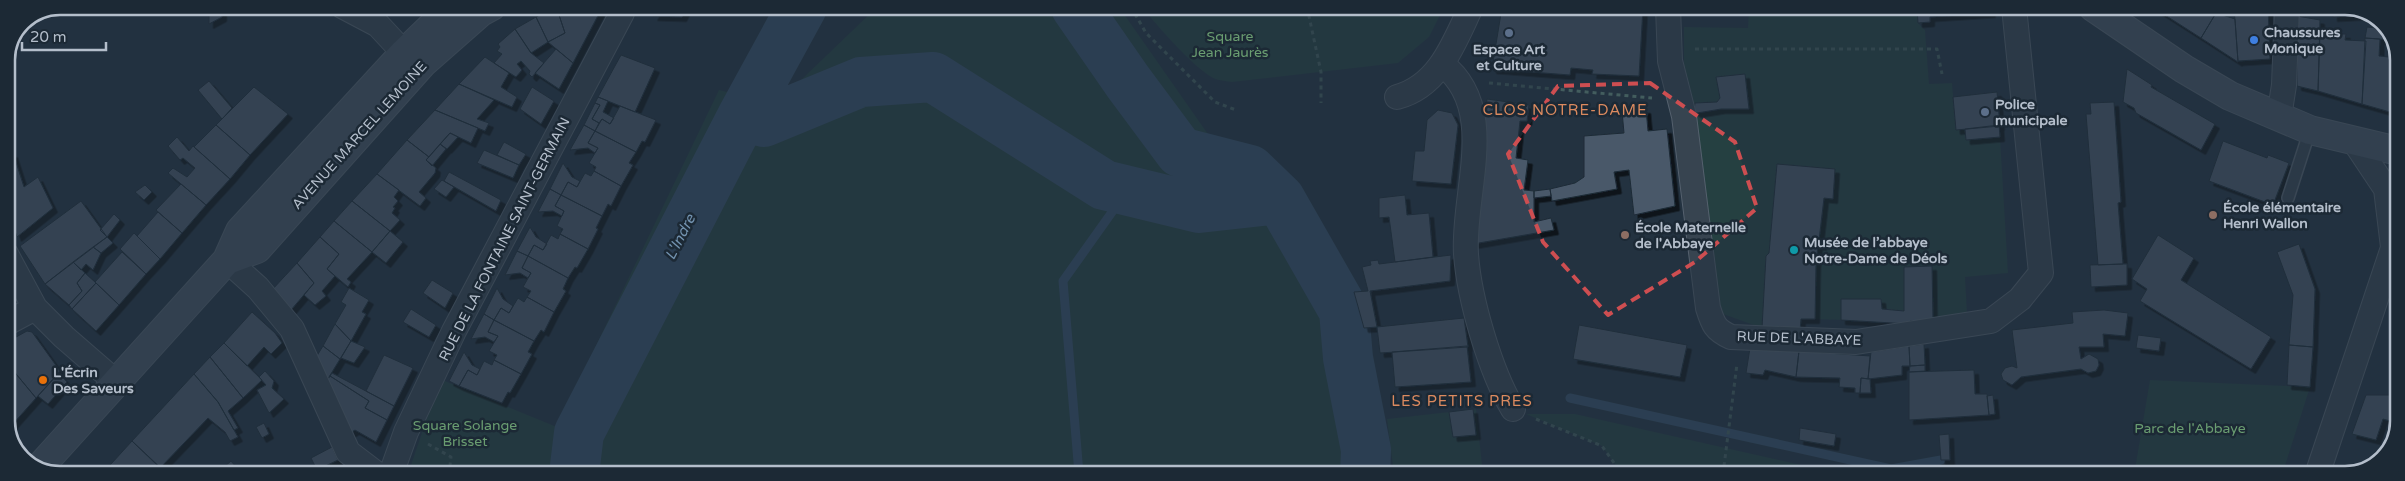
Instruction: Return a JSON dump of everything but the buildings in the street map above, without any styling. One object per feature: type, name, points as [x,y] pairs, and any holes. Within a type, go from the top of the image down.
[{"type":"main road","name":"AVENUE MARCEL LEMOINE","points":[[43,463],[227,260],[240,231],[404,53],[444,15]]},
{"type":"main road","name":"AVENUE MARCEL LEMOINE","points":[[227,260],[256,249],[423,63],[478,15]]},
{"type":"main road","points":[[2105,15],[2184,70],[2230,96],[2310,130],[2390,149]]},
{"type":"street","points":[[359,15],[378,25],[404,53]]},
{"type":"street","name":"RUE DE LA FONTAINE SAINT-GERMAIN","points":[[394,466],[406,432],[454,331],[621,15]]},
{"type":"street","points":[[1398,97],[1414,92],[1427,82],[1442,64],[1467,15]]},
{"type":"street","name":"RUE DE L'ABBAYE","points":[[1668,15],[1670,61],[1684,116],[1708,308],[1719,331],[1731,337],[1741,338],[1856,342],[1991,321],[2025,292],[2041,272],[2015,15]]},
{"type":"street","points":[[2279,117],[2284,85],[2287,15]]},
{"type":"street","points":[[1442,64],[1456,74],[1466,91],[1473,118],[1475,146],[1468,202],[1466,251],[1469,283],[1497,382],[1513,408]]},
{"type":"street","points":[[2354,142],[2386,188],[2390,209]]},
{"type":"street","points":[[2319,466],[2390,258]]},
{"type":"street","points":[[227,260],[258,288],[292,329],[348,452],[367,466]]},
{"type":"street","points":[[15,271],[35,308],[64,337],[117,382]]},
{"type":"street","points":[[15,318],[35,308]]},
{"type":"lane","points":[[2288,198],[2310,130]]},
{"type":"path","points":[[1136,15],[1146,33],[1215,102],[1236,110]]},
{"type":"path","points":[[1309,15],[1321,72],[1321,103]]},
{"type":"path","points":[[1669,49],[1937,49],[1942,74]]},
{"type":"path","points":[[1466,91],[1481,82],[1660,99],[1676,84]]},
{"type":"path","points":[[1724,466],[1741,338]]},
{"type":"path","points":[[1513,408],[1602,446],[1616,466]]},
{"type":"path","points":[[406,432],[451,457],[450,466]]},
{"type":"highlighted area","points":[[1650,83],[1735,142],[1757,208],[1695,262],[1608,315],[1543,242],[1508,154],[1558,86]]},
{"type":"green space","name":"Square Solange Brisset","points":[[869,15],[1125,15],[1364,357],[1358,466],[411,466],[440,379],[557,427],[719,90],[776,104]]},
{"type":"green space","name":"Square Jean Jaurès","points":[[1149,15],[1440,15],[1429,37],[1398,63],[1232,82],[1213,78],[1195,65]]},
{"type":"green space","points":[[1749,15],[1918,15],[1918,23],[1925,30],[1929,84],[1952,83],[1956,130],[1965,129],[1966,140],[2000,137],[2008,273],[1965,277],[1967,314],[1910,321],[1910,324],[1897,324],[1896,321],[1801,319],[1762,328],[1723,314],[1712,278],[1694,139],[1691,91],[1684,73],[1684,27],[1748,28]]},
{"type":"green space","name":"Parc de l'Abbaye","points":[[2150,380],[2310,387],[2285,466],[2136,466]]},
{"type":"green space","points":[[1476,409],[1482,466],[1393,466],[1387,419]]},
{"type":"green space","points":[[1526,414],[1575,414],[1806,466],[1616,466],[1602,446]]},
{"type":"waterway","name":"L'Indre","points":[[575,466],[579,433],[743,115],[798,15]]},
{"type":"waterway","points":[[1082,15],[1180,152],[1250,170],[1280,199],[1344,311],[1348,358],[1366,450],[1365,466]]},
{"type":"waterway","points":[[743,115],[764,122],[861,82],[933,77],[1104,185],[1199,208],[1280,199]]},
{"type":"waterway","points":[[1078,466],[1063,281],[1127,191]]},
{"type":"waterway","points":[[1570,398],[1877,466]]},
{"type":"waterway","points":[[1908,466],[1941,460]]},
{"type":"place","name":"Espace Art et Culture","points":[[1509,33]]},
{"type":"place","name":"Chaussures Monique","points":[[2254,40]]},
{"type":"place","name":"Police municipale","points":[[1985,112]]},
{"type":"place","name":"École élémentaire Henri Wallon","points":[[2213,215]]},
{"type":"place","name":"École Maternelle de l'Abbaye","points":[[1625,235]]},
{"type":"place","name":"Musée de l’abbaye Notre-Dame de Déols","points":[[1794,250]]},
{"type":"place","name":"L'Écrin Des Saveurs","points":[[43,380]]},
{"type":"district","name":"CLOS NOTRE-DAME","points":[[1565,110]]},
{"type":"district","name":"LES PETITS PRES","points":[[1462,401]]}]
